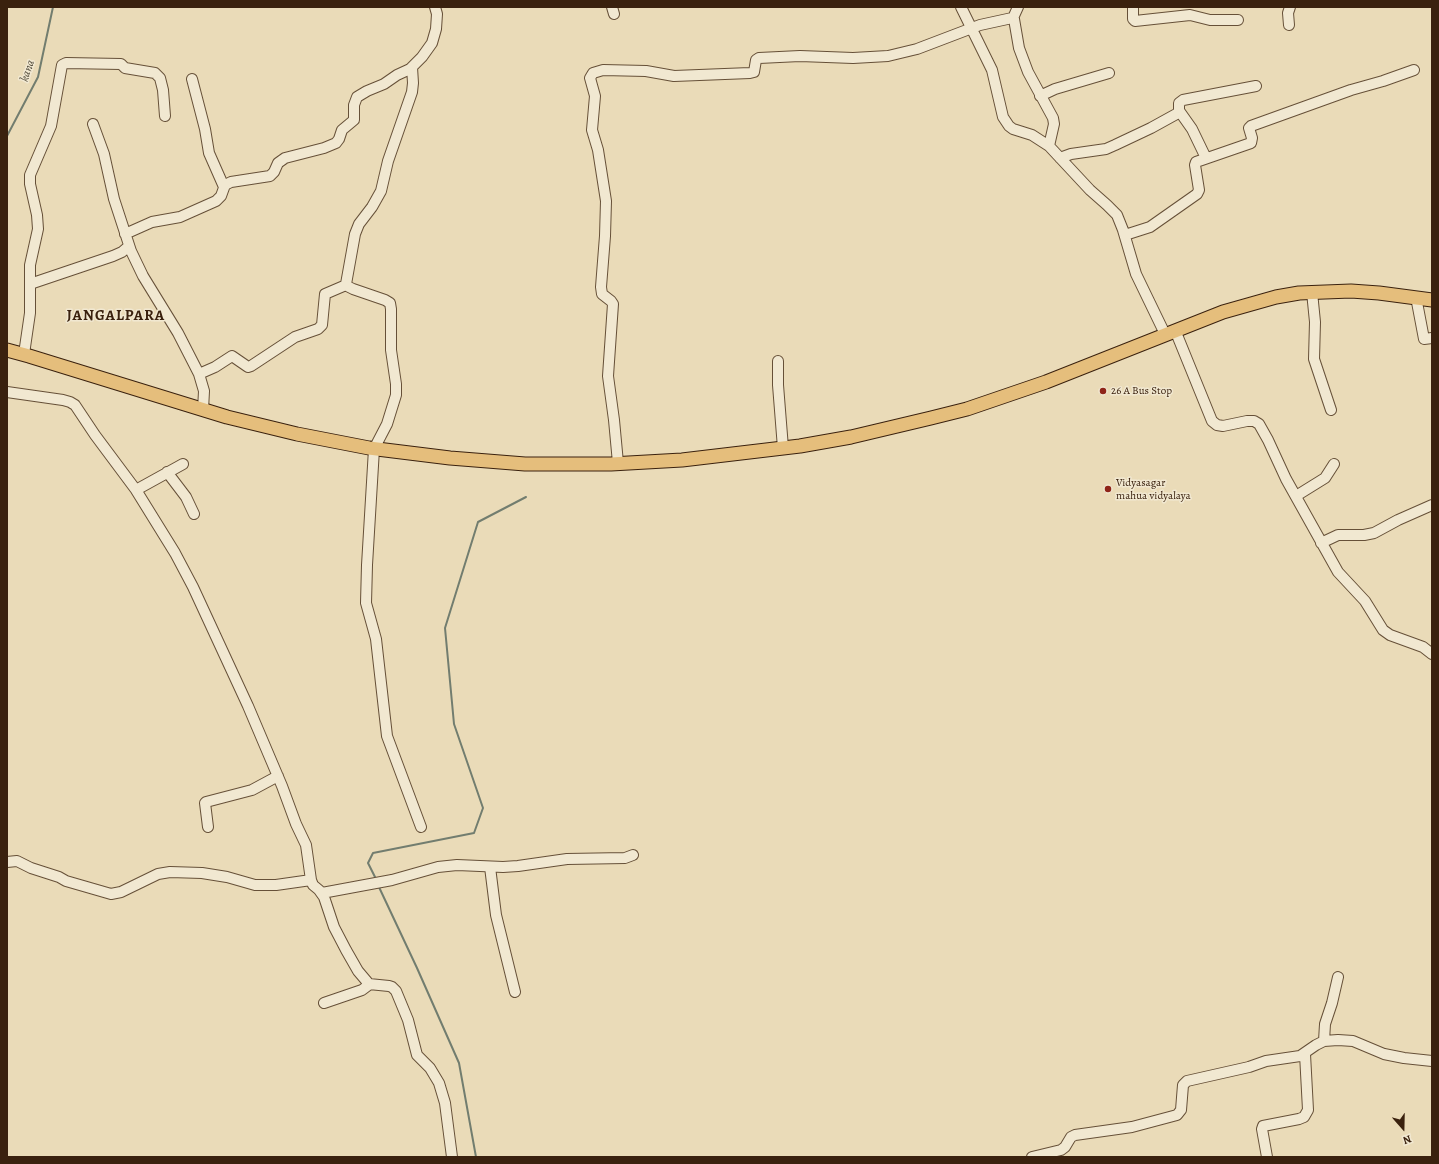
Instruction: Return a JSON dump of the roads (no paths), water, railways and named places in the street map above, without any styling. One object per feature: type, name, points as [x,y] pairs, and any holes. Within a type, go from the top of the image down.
[{"type":"main road","points":[[7,350],[203,410],[260,425],[374,448],[450,458],[525,464],[618,464],[682,460],[783,448],[851,437],[967,409],[1046,382],[1223,312],[1251,303],[1284,296],[1312,292],[1351,291],[1432,300]]},
{"type":"street","points":[[125,234],[152,222],[180,217],[216,201],[221,196],[224,187],[228,183],[273,175],[278,163],[282,160],[336,143],[342,130],[354,120],[354,105],[357,98],[412,67],[422,57],[432,43],[436,29],[437,14],[435,7]]},
{"type":"street","points":[[961,7],[992,70],[1006,122],[1011,128],[1032,135],[1050,146],[1119,219],[1136,274],[1170,332],[1212,421],[1217,425],[1223,426],[1247,421],[1254,421],[1259,424],[1266,434],[1286,479],[1338,572],[1365,601],[1381,628],[1390,635],[1417,645],[1432,654]]},
{"type":"street","points":[[1018,7],[1013,18],[1019,48],[1028,72],[1040,96],[1050,111],[1054,124],[1050,146]]},
{"type":"street","points":[[1133,7],[1133,19],[1135,21],[1190,15],[1210,20],[1238,20]]},
{"type":"street","points":[[1289,25],[1288,13],[1290,7]]},
{"type":"street","points":[[618,464],[608,376],[613,304],[611,300],[602,294],[601,287],[606,201],[600,173],[598,150],[592,130],[595,103],[594,91],[590,78],[591,75],[599,70],[646,71],[674,76],[752,73],[758,58],[800,56],[853,58],[888,56],[917,49],[987,23],[1013,18]]},
{"type":"street","points":[[24,354],[30,313],[30,265],[38,229],[37,215],[30,184],[30,175],[51,126],[62,65],[66,63],[121,64],[126,69],[155,73],[160,78],[163,90],[165,116]]},
{"type":"street","points":[[346,285],[355,234],[359,224],[381,192],[388,161],[412,92],[412,67]]},
{"type":"street","points":[[1125,235],[1150,227],[1197,194],[1199,190],[1195,163],[1251,142],[1252,138],[1249,128],[1250,126],[1351,90],[1390,79],[1414,70]]},
{"type":"street","points":[[1040,96],[1055,89],[1109,73]]},
{"type":"street","points":[[192,80],[205,129],[209,152],[224,187]]},
{"type":"street","points":[[1179,112],[1179,103],[1183,100],[1237,91],[1256,86]]},
{"type":"street","points":[[1060,158],[1071,154],[1106,149],[1151,128],[1179,112]]},
{"type":"street","points":[[1179,112],[1181,112],[1192,129],[1206,158]]},
{"type":"street","points":[[93,124],[104,154],[114,199],[129,246],[143,276],[178,332],[199,374],[204,392],[203,410]]},
{"type":"street","points":[[30,284],[113,256],[122,252],[129,246]]},
{"type":"street","points":[[199,374],[215,367],[231,356],[250,367],[295,338],[318,329],[322,325],[325,294],[346,285],[385,300],[391,305],[391,350],[396,384],[396,395],[387,424],[374,448],[366,608],[376,639],[387,736],[422,827]]},
{"type":"street","points":[[1312,292],[1314,359],[1331,410]]},
{"type":"street","points":[[1416,298],[1424,339],[1432,338]]},
{"type":"street","points":[[778,361],[778,392],[783,448]]},
{"type":"street","points":[[7,392],[74,403],[101,444],[136,490],[165,536],[193,587],[248,706],[306,845],[311,880],[313,885],[322,893],[334,927],[358,971],[370,984],[392,986],[396,991],[408,1020],[417,1055],[430,1068],[445,1102],[452,1157]]},
{"type":"street","points":[[136,490],[183,464]]},
{"type":"street","points":[[1296,496],[1326,478],[1334,464]]},
{"type":"street","points":[[167,472],[186,497],[194,514]]},
{"type":"street","points":[[1321,543],[1340,535],[1364,535],[1374,533],[1398,520],[1432,505]]},
{"type":"street","points":[[208,827],[206,802],[252,790],[278,776]]},
{"type":"street","points":[[322,893],[392,880],[438,867],[457,865],[490,867],[526,865],[579,858],[625,858],[633,855]]},
{"type":"street","points":[[7,862],[17,861],[66,881],[111,894],[121,892],[158,874],[170,872],[202,873],[227,877],[255,885],[276,885],[311,880]]},
{"type":"street","points":[[490,867],[496,915],[515,992]]},
{"type":"street","points":[[1324,1041],[1325,1024],[1338,977]]},
{"type":"street","points":[[324,1003],[362,990],[370,984]]},
{"type":"street","points":[[1032,1157],[1061,1150],[1065,1147],[1071,1137],[1075,1135],[1132,1127],[1177,1115],[1181,1110],[1183,1085],[1187,1081],[1248,1068],[1266,1061],[1294,1058],[1305,1054],[1316,1045],[1324,1041],[1354,1041],[1384,1054],[1404,1058],[1432,1060]]},
{"type":"street","points":[[1267,1157],[1262,1129],[1263,1126],[1299,1119],[1304,1117],[1308,1110],[1305,1054]]},
{"type":"waterway","name":"kana","points":[[7,136],[38,77],[53,7]]},
{"type":"waterway","points":[[376,879],[368,863],[373,853],[474,833],[483,808],[454,724],[445,628],[478,522],[526,497]]},
{"type":"waterway","points":[[378,885],[459,1063],[476,1157]]},
{"type":"place","name":"26 A Bus Stop","points":[[1103,391]]},
{"type":"place","name":"Vidyasagar mahua vidyalaya","points":[[1108,489]]},
{"type":"district","name":"JANGALPARA","points":[[116,316]]}]
